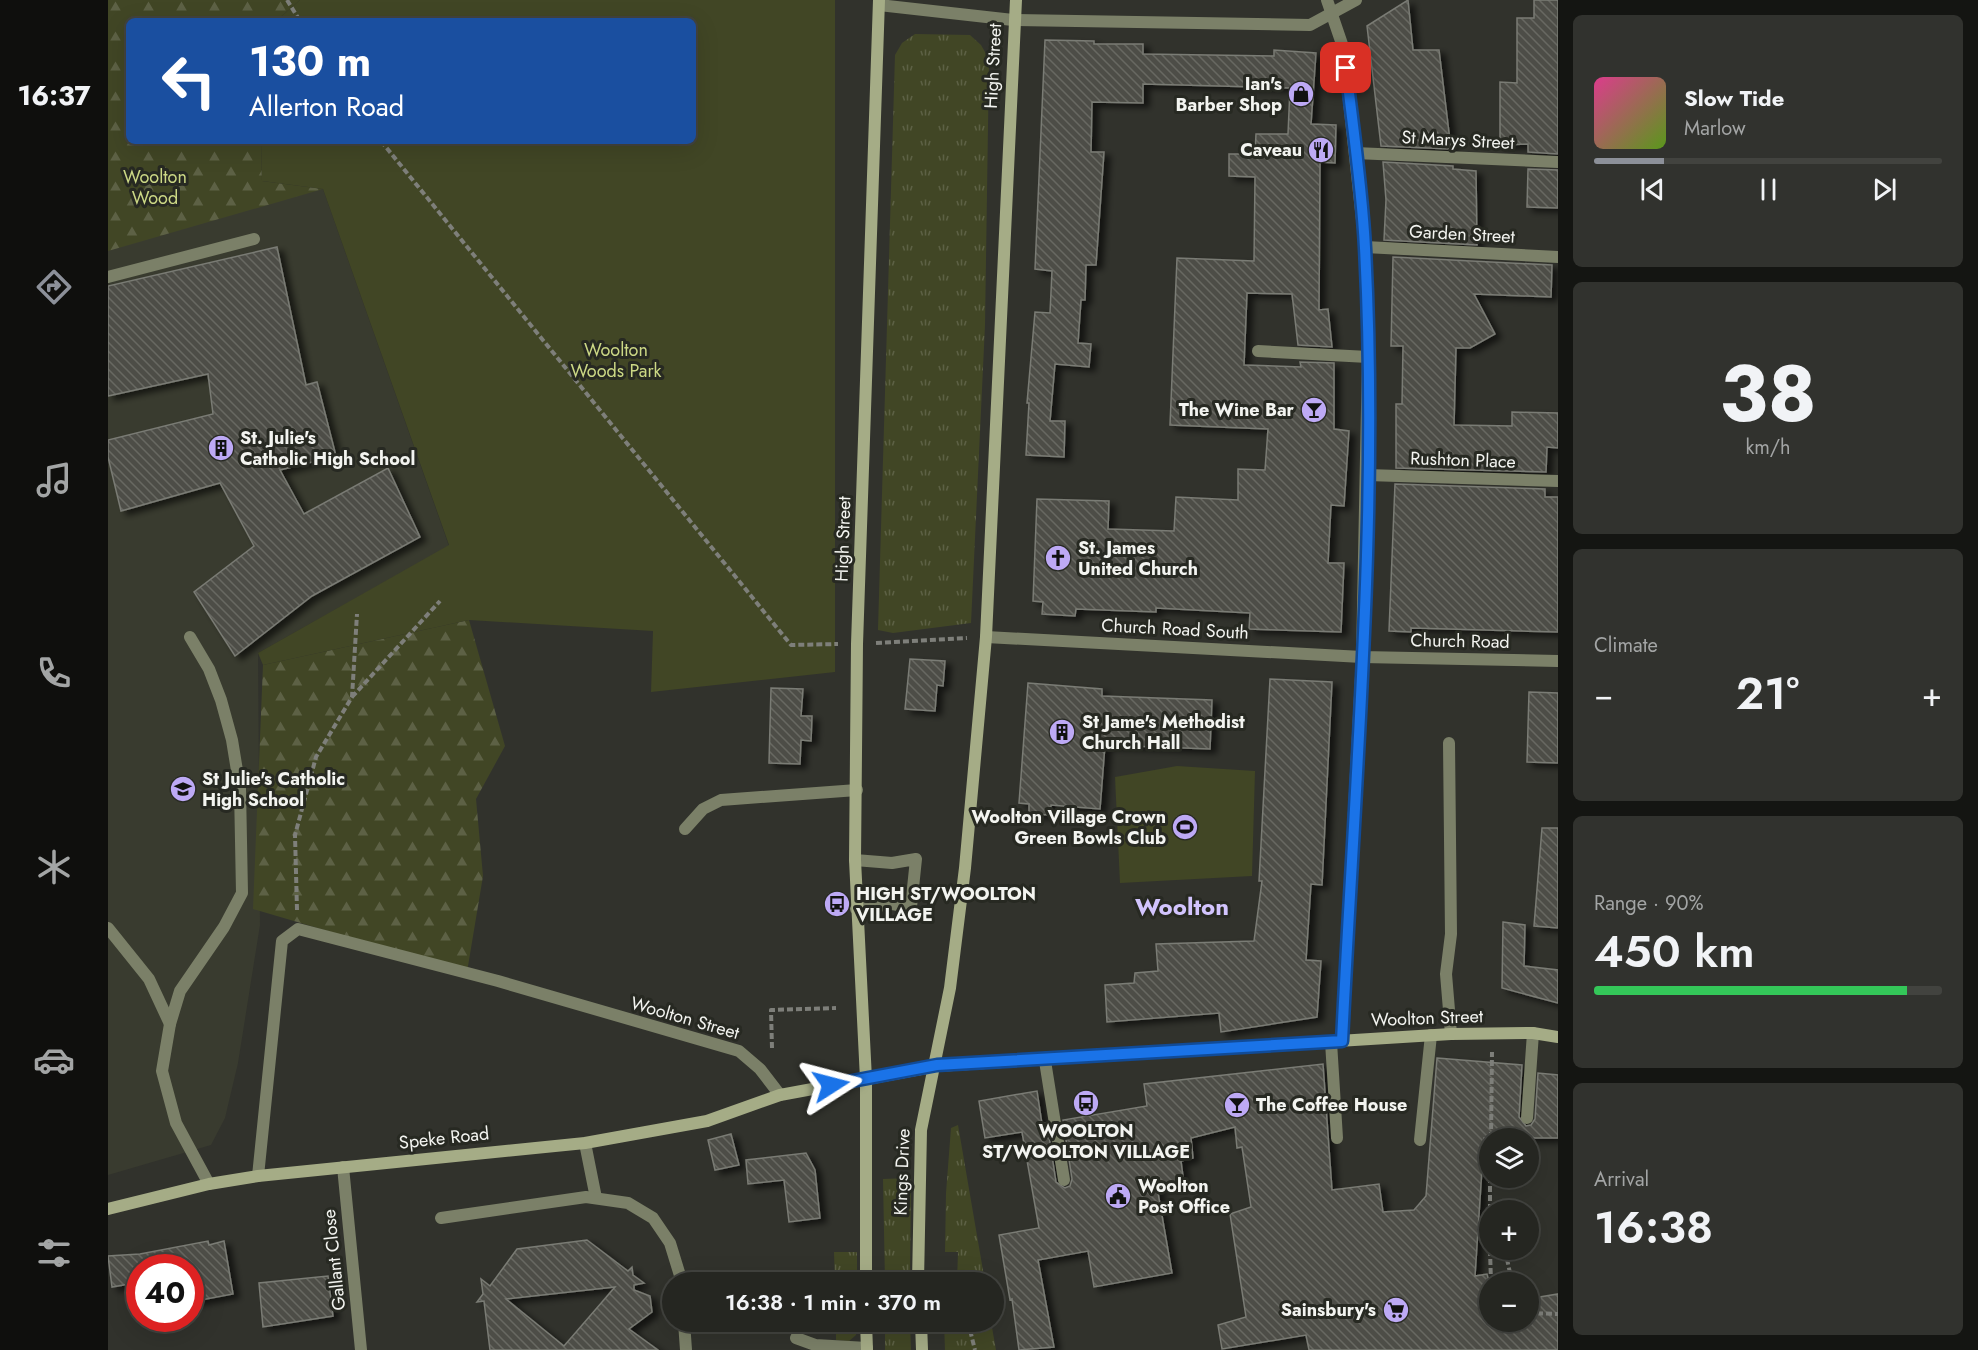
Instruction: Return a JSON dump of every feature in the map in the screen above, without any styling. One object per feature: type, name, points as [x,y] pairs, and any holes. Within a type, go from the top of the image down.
[{"type":"main road","name":"High Street","points":[[937,1065],[950,988],[965,868],[986,637],[1013,20],[1016,0]]},
{"type":"main road","name":"High Street","points":[[866,1079],[856,909],[857,644],[879,2]]},
{"type":"main road","name":"Woolton Street","points":[[780,1095],[937,1065],[1045,1061],[1451,1034],[1533,1033],[1558,1036]]},
{"type":"main road","name":"Kings Drive","points":[[918,1272],[921,1130],[937,1065]]},
{"type":"main road","name":"Kings Drive","points":[[866,1079],[866,1272]]},
{"type":"main road","name":"Speke Road","points":[[108,1209],[209,1184],[258,1176],[585,1143],[707,1121],[780,1095]]},
{"type":"main road","points":[[866,1332],[867,1349]]},
{"type":"main road","points":[[921,1332],[922,1350]]},
{"type":"street","points":[[1327,0],[1343,47],[1356,153],[1365,247],[1368,357],[1362,657],[1337,1041],[1337,1138]]},
{"type":"street","points":[[879,2],[1013,20],[1310,25],[1356,0]]},
{"type":"street","name":"St Marys Street","points":[[1356,153],[1558,162]]},
{"type":"street","points":[[108,277],[254,239]]},
{"type":"street","name":"Garden Street","points":[[1365,247],[1558,257]]},
{"type":"street","points":[[1258,351],[1368,357]]},
{"type":"street","name":"Rushton Place","points":[[1367,475],[1558,481]]},
{"type":"street","points":[[190,637],[209,669],[232,740],[240,789],[242,893],[224,927],[180,991],[162,1071],[176,1123],[209,1184]]},
{"type":"street","name":"Church Road South","points":[[986,637],[1362,657]]},
{"type":"street","name":"Church Road","points":[[1362,657],[1558,661]]},
{"type":"street","points":[[1449,743],[1451,934],[1446,974],[1451,1034]]},
{"type":"street","points":[[685,829],[703,809],[721,800],[857,790]]},
{"type":"street","points":[[855,860],[892,863],[916,860],[911,907],[892,904],[856,909]]},
{"type":"street","points":[[108,928],[149,979],[171,1023]]},
{"type":"street","points":[[258,1176],[282,941],[298,929]]},
{"type":"street","name":"Woolton Street","points":[[298,929],[498,981],[739,1051],[760,1069],[780,1095]]},
{"type":"street","points":[[1527,1118],[1533,1033]]},
{"type":"street","points":[[1420,1140],[1431,1035]]},
{"type":"street","points":[[1045,1061],[1064,1180]]},
{"type":"street","points":[[585,1143],[596,1198]]},
{"type":"street","name":"Gallant Close","points":[[343,1167],[361,1350]]},
{"type":"street","points":[[441,1218],[585,1197],[628,1203],[653,1218],[670,1243],[679,1272]]},
{"type":"street","points":[[685,1332],[686,1350]]},
{"type":"street","points":[[796,1338],[815,1345],[867,1349]]},
{"type":"path","points":[[287,0],[298,18]]},
{"type":"path","points":[[383,144],[791,645],[986,637]]},
{"type":"path","points":[[298,929],[295,835],[316,757],[352,697],[440,601]]},
{"type":"path","points":[[352,697],[357,614]]},
{"type":"path","points":[[772,1048],[771,1010],[836,1008]]},
{"type":"path","points":[[1491,1128],[1492,1033]]},
{"type":"path","points":[[1539,1313],[1558,1314]]},
{"type":"path","points":[[970,1332],[975,1350]]},
{"type":"shaded area","name":"St Julie's Catholic High School","points":[[323,189],[449,546],[258,653],[260,925],[238,1063],[225,1118],[211,1145],[108,1175],[108,221]]},
{"type":"green space","name":"Woolton Wood","points":[[108,0],[300,0],[279,18],[126,18],[126,144],[261,144],[262,181],[323,189],[108,251]]},
{"type":"green space","name":"Woolton Woods Park","points":[[300,0],[835,0],[835,672],[651,692],[653,631],[469,620],[263,665],[258,653],[449,545],[323,189],[262,181],[261,144],[696,144],[696,18],[279,18]]},
{"type":"green space","points":[[915,34],[970,35],[981,45],[989,59],[985,325],[971,623],[893,633],[878,630],[895,55],[902,43]]},
{"type":"green space","points":[[469,620],[505,746],[476,799],[483,876],[467,972],[253,909],[263,665]]},
{"type":"green space","name":"Woolton Village Crown Green Bowls Club","points":[[1177,766],[1255,771],[1252,876],[1120,883],[1115,777]]},
{"type":"green space","points":[[958,1125],[983,1272],[957,1272],[958,1252],[945,1252],[946,1193],[951,1128]]},
{"type":"green space","points":[[911,1178],[910,1272],[885,1272],[883,1179]]},
{"type":"green space","points":[[834,1252],[857,1252],[857,1272],[835,1272]]},
{"type":"green space","points":[[836,1332],[856,1332],[849,1341],[836,1340]]},
{"type":"green space","points":[[885,1332],[910,1332],[911,1350],[885,1350]]},
{"type":"green space","points":[[944,1332],[993,1332],[996,1350],[945,1350]]},
{"type":"building","points":[[1408,0],[1413,50],[1439,50],[1451,149],[1381,146],[1367,26]]},
{"type":"building","points":[[1534,0],[1558,0],[1558,154],[1528,152],[1528,144],[1500,145],[1500,82],[1517,83],[1517,18],[1534,18]]},
{"type":"building","points":[[1045,40],[1094,41],[1094,44],[1143,44],[1143,54],[1274,56],[1274,50],[1316,53],[1311,124],[1336,125],[1335,163],[1320,162],[1319,310],[1328,309],[1332,347],[1298,345],[1292,294],[1247,293],[1244,365],[1301,367],[1300,362],[1334,363],[1334,429],[1349,431],[1344,506],[1331,505],[1328,563],[1344,563],[1341,632],[1249,629],[1250,613],[1156,608],[1156,612],[1076,609],[1075,616],[1042,614],[1043,602],[1033,601],[1037,499],[1109,501],[1108,529],[1174,531],[1176,497],[1238,500],[1238,469],[1265,470],[1268,429],[1170,425],[1177,258],[1254,261],[1255,177],[1229,176],[1229,154],[1255,154],[1256,134],[1288,134],[1290,88],[1143,84],[1143,103],[1092,102],[1091,152],[1104,152],[1096,265],[1086,265],[1085,300],[1081,300],[1078,343],[1091,344],[1089,367],[1055,364],[1050,421],[1065,421],[1064,457],[1026,455],[1029,403],[1027,403],[1035,312],[1050,313],[1052,271],[1035,269]]},
{"type":"building","points":[[1383,162],[1453,166],[1453,169],[1476,171],[1477,245],[1384,240],[1386,200]]},
{"type":"building","points":[[1528,169],[1558,170],[1558,208],[1527,207]]},
{"type":"building","name":"St. Julie's Catholic High School","points":[[277,247],[306,385],[317,382],[336,456],[280,470],[304,514],[388,468],[420,537],[312,596],[235,656],[194,592],[254,546],[220,483],[121,511],[108,457],[108,440],[213,414],[208,374],[108,396],[108,286]]},
{"type":"building","points":[[1393,257],[1552,265],[1551,297],[1474,294],[1495,334],[1470,348],[1456,348],[1454,425],[1512,426],[1512,412],[1558,413],[1558,448],[1547,447],[1546,472],[1396,468],[1396,404],[1402,404],[1403,346],[1391,346]]},
{"type":"building","points":[[1395,484],[1545,489],[1545,497],[1558,497],[1558,632],[1411,628],[1411,632],[1389,631]]},
{"type":"building","points":[[910,659],[945,661],[943,686],[937,685],[935,711],[905,709]]},
{"type":"building","points":[[1270,679],[1332,682],[1322,885],[1311,884],[1306,960],[1321,961],[1317,1017],[1221,1032],[1219,1013],[1107,1022],[1105,985],[1134,983],[1135,973],[1158,971],[1156,944],[1254,941],[1262,881],[1259,881]]},
{"type":"building","name":"St Jame's Methodist Church Hall","points":[[1028,683],[1102,689],[1102,696],[1212,700],[1210,749],[1105,745],[1100,809],[1051,805],[1050,815],[1029,814],[1029,804],[1019,803]]},
{"type":"building","points":[[771,688],[803,689],[801,716],[812,716],[811,741],[801,740],[800,764],[769,763]]},
{"type":"building","points":[[1529,692],[1558,693],[1558,763],[1527,762]]},
{"type":"building","points":[[1542,828],[1558,828],[1558,928],[1534,926]]},
{"type":"building","points":[[1503,922],[1525,925],[1524,966],[1558,970],[1558,1003],[1502,988]]},
{"type":"building","points":[[1437,1058],[1522,1065],[1519,1117],[1526,1126],[1531,1125],[1535,1119],[1538,1073],[1558,1075],[1558,1138],[1539,1138],[1539,1128],[1479,1128],[1481,1188],[1475,1276],[1479,1275],[1479,1332],[1539,1332],[1539,1297],[1558,1294],[1558,1350],[1309,1350],[1306,1335],[1222,1349],[1218,1325],[1246,1317],[1230,1214],[1251,1207],[1242,1147],[1237,1148],[1235,1127],[1191,1138],[1193,1158],[1181,1161],[1184,1184],[1157,1187],[1172,1273],[1094,1287],[1088,1251],[1038,1260],[1054,1347],[1019,1350],[1012,1299],[1010,1300],[999,1235],[1039,1228],[1022,1132],[985,1138],[979,1101],[1037,1091],[1042,1124],[1047,1123],[1056,1182],[1065,1188],[1070,1186],[1072,1179],[1063,1120],[1147,1106],[1144,1084],[1323,1064],[1332,1190],[1379,1184],[1383,1212],[1414,1210],[1426,1196]]},
{"type":"building","points":[[731,1134],[739,1165],[715,1170],[708,1140]]},
{"type":"building","points":[[806,1153],[815,1170],[820,1218],[789,1222],[784,1180],[748,1184],[746,1160]]},
{"type":"building","points":[[587,1240],[628,1271],[632,1267],[633,1275],[644,1283],[634,1285],[634,1290],[650,1296],[652,1312],[629,1329],[658,1350],[490,1350],[484,1301],[477,1302],[483,1294],[481,1279],[490,1286],[517,1249]],"holes":[[[615,1287],[564,1346],[506,1299]]]},
{"type":"building","points":[[208,1241],[209,1245],[224,1241],[233,1294],[204,1299],[204,1254],[140,1254]]},
{"type":"building","points":[[126,1255],[126,1284],[112,1287],[108,1256]]},
{"type":"building","points":[[328,1276],[333,1316],[263,1327],[259,1283]]},
{"type":"place","name":"Ian's Barber Shop","points":[[1301,94]]},
{"type":"place","name":"Caveau","points":[[1321,150]]},
{"type":"place","name":"The Wine Bar","points":[[1314,410]]},
{"type":"place","name":"St. Julie's Catholic High School","points":[[221,448]]},
{"type":"place","name":"St. James United Church","points":[[1058,558]]},
{"type":"place","name":"St Jame's Methodist Church Hall","points":[[1062,732]]},
{"type":"place","name":"St Julie's Catholic High School","points":[[183,789]]},
{"type":"place","name":"Woolton Village Crown Green Bowls Club","points":[[1185,827]]},
{"type":"place","name":"HIGH ST/WOOLTON VILLAGE","points":[[837,904]]},
{"type":"place","name":"WOOLTON ST/WOOLTON VILLAGE","points":[[1086,1103]]},
{"type":"place","name":"The Coffee House","points":[[1237,1105]]},
{"type":"place","name":"Woolton Post Office","points":[[1118,1196]]},
{"type":"place","name":"Sainsbury's","points":[[1396,1310]]},
{"type":"district","name":"Woolton","points":[[1182,907]]},
{"type":"route","points":[[831,1085],[937,1065],[1045,1061],[1342,1041],[1362,657],[1368,357],[1365,247],[1346,68]]}]
